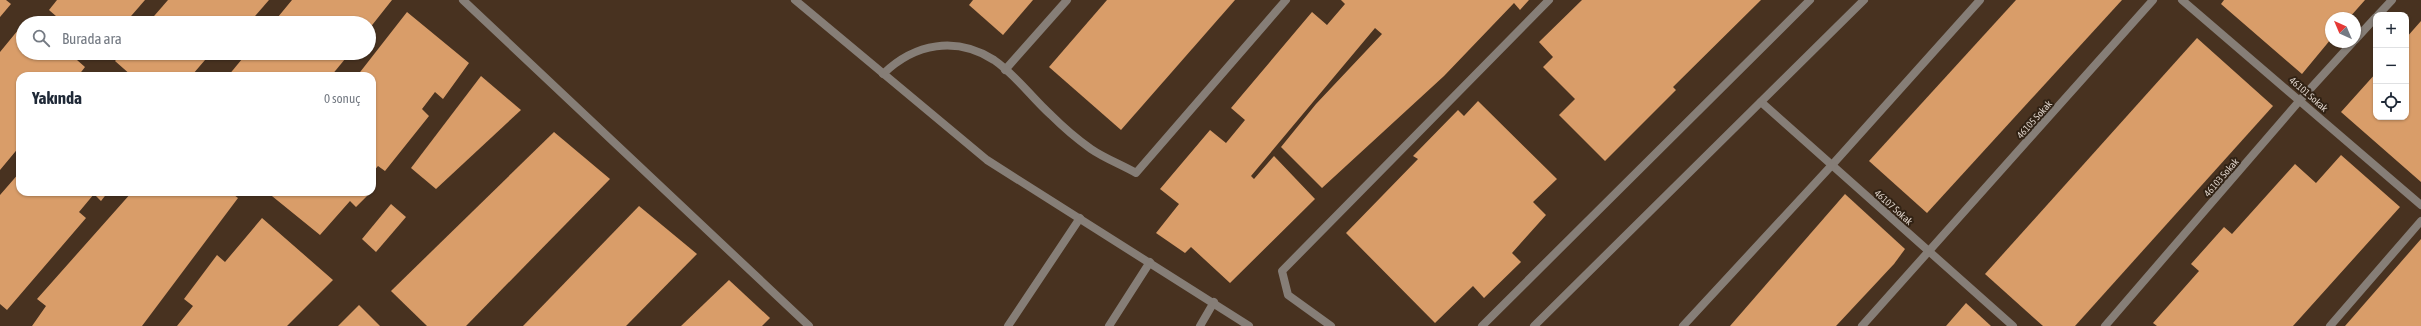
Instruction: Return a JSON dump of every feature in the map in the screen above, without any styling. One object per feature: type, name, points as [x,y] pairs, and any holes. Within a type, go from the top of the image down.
[{"type":"street","points":[[463,0],[809,326]]},
{"type":"street","points":[[795,0],[987,160],[1214,302],[1249,326]]},
{"type":"street","points":[[1006,70],[1067,0]]},
{"type":"street","points":[[883,74],[913,52],[926,47],[941,45],[970,49],[995,61],[1006,70],[1051,116],[1091,149],[1136,173],[1286,0]]},
{"type":"street","points":[[1331,326],[1288,295],[1282,271],[1549,0]]},
{"type":"street","points":[[1482,326],[1810,0]]},
{"type":"street","points":[[1534,326],[1864,0]]},
{"type":"street","points":[[1683,326],[1832,165],[1980,0]]},
{"type":"street","name":"46105 Sokak","points":[[1862,326],[1930,252],[2153,0]]},
{"type":"street","name":"46101 Sokak","points":[[2182,0],[2300,99],[2421,205]]},
{"type":"street","points":[[2381,12],[2392,0]]},
{"type":"street","name":"46103 Sokak","points":[[2361,33],[2373,20]]},
{"type":"street","name":"46103 Sokak","points":[[2105,326],[2300,99],[2347,48]]},
{"type":"street","name":"46107 Sokak","points":[[1761,102],[2013,326]]},
{"type":"street","points":[[1008,326],[1080,218]]},
{"type":"street","points":[[2330,326],[2421,221]]},
{"type":"street","points":[[1109,326],[1150,262]]},
{"type":"street","points":[[1200,326],[1214,302]]},
{"type":"shaded area","points":[[0,0],[2421,0],[2421,326],[0,326]]},
{"type":"building","points":[[0,0],[6,0],[11,4],[0,17]]},
{"type":"building","points":[[57,0],[145,0],[131,16],[56,16],[49,10]]},
{"type":"building","points":[[168,0],[269,0],[255,16],[154,16]]},
{"type":"building","points":[[292,0],[392,0],[376,20],[376,16],[279,16]]},
{"type":"building","points":[[973,0],[1033,0],[1003,35],[969,5]]},
{"type":"building","points":[[1107,0],[1235,0],[1121,130],[1049,67]]},
{"type":"building","points":[[1341,0],[1529,0],[1520,10],[1514,3],[1444,76],[1322,188],[1281,147],[1316,104],[1382,34],[1375,28],[1251,176],[1254,179],[1274,156],[1315,199],[1230,283],[1191,247],[1185,253],[1156,233],[1179,204],[1160,189],[1210,130],[1226,143],[1245,120],[1231,108],[1312,12],[1327,25],[1345,4]]},
{"type":"building","points":[[1582,0],[1761,0],[1673,87],[1676,90],[1605,161],[1559,115],[1575,99],[1543,67],[1553,57],[1539,42]]},
{"type":"building","points":[[2016,0],[2122,0],[1927,213],[1869,161]]},
{"type":"building","points":[[2224,0],[2365,0],[2354,12],[2325,12],[2325,46],[2302,74],[2221,4]]},
{"type":"building","points":[[407,12],[469,63],[443,99],[435,92],[422,109],[429,116],[385,171],[378,166],[376,168],[376,72],[360,72],[370,60],[376,60],[376,52]]},
{"type":"building","points":[[2421,21],[2421,182],[2341,112],[2373,76],[2373,120],[2409,120],[2409,35]]},
{"type":"building","points":[[16,33],[16,60],[77,60],[85,67],[81,72],[16,72],[16,151],[0,170],[0,52]]},
{"type":"building","points":[[2197,38],[2273,106],[2075,326],[2043,326],[1985,274]]},
{"type":"building","points":[[205,60],[195,72],[127,72],[115,61]]},
{"type":"building","points":[[241,60],[344,60],[334,72],[231,72]]},
{"type":"building","points":[[481,76],[521,110],[436,189],[411,168]]},
{"type":"building","points":[[1478,101],[1557,179],[1533,202],[1546,215],[1512,253],[1521,262],[1484,298],[1473,286],[1435,323],[1346,233],[1418,159],[1413,156],[1458,110],[1464,116]]},
{"type":"building","points":[[554,132],[610,179],[466,326],[427,326],[391,291]]},
{"type":"building","points":[[2341,155],[2400,207],[2293,326],[2157,326],[2153,323],[2199,271],[2191,264],[2224,227],[2232,234],[2295,164],[2316,183]]},
{"type":"building","points":[[16,177],[16,196],[92,196],[79,212],[86,218],[7,310],[0,304],[0,195]]},
{"type":"building","points":[[1845,194],[1905,249],[1894,264],[1836,326],[1730,326]]},
{"type":"building","points":[[96,196],[105,196],[101,201]]},
{"type":"building","points":[[128,196],[235,196],[238,198],[142,326],[32,326],[46,306],[37,299]]},
{"type":"building","points":[[272,196],[367,196],[356,207],[350,201],[320,235]]},
{"type":"building","points":[[391,204],[406,217],[376,252],[362,239]]},
{"type":"building","points":[[639,206],[697,254],[626,326],[523,326]]},
{"type":"building","points":[[262,218],[333,280],[287,326],[177,326],[193,306],[184,299],[217,255],[225,262]]},
{"type":"building","points":[[2421,239],[2421,326],[2345,326]]},
{"type":"building","points":[[729,280],[770,318],[762,326],[681,326]]},
{"type":"building","points":[[1966,303],[1991,326],[1946,326]]},
{"type":"building","points":[[359,305],[380,326],[338,326]]}]
